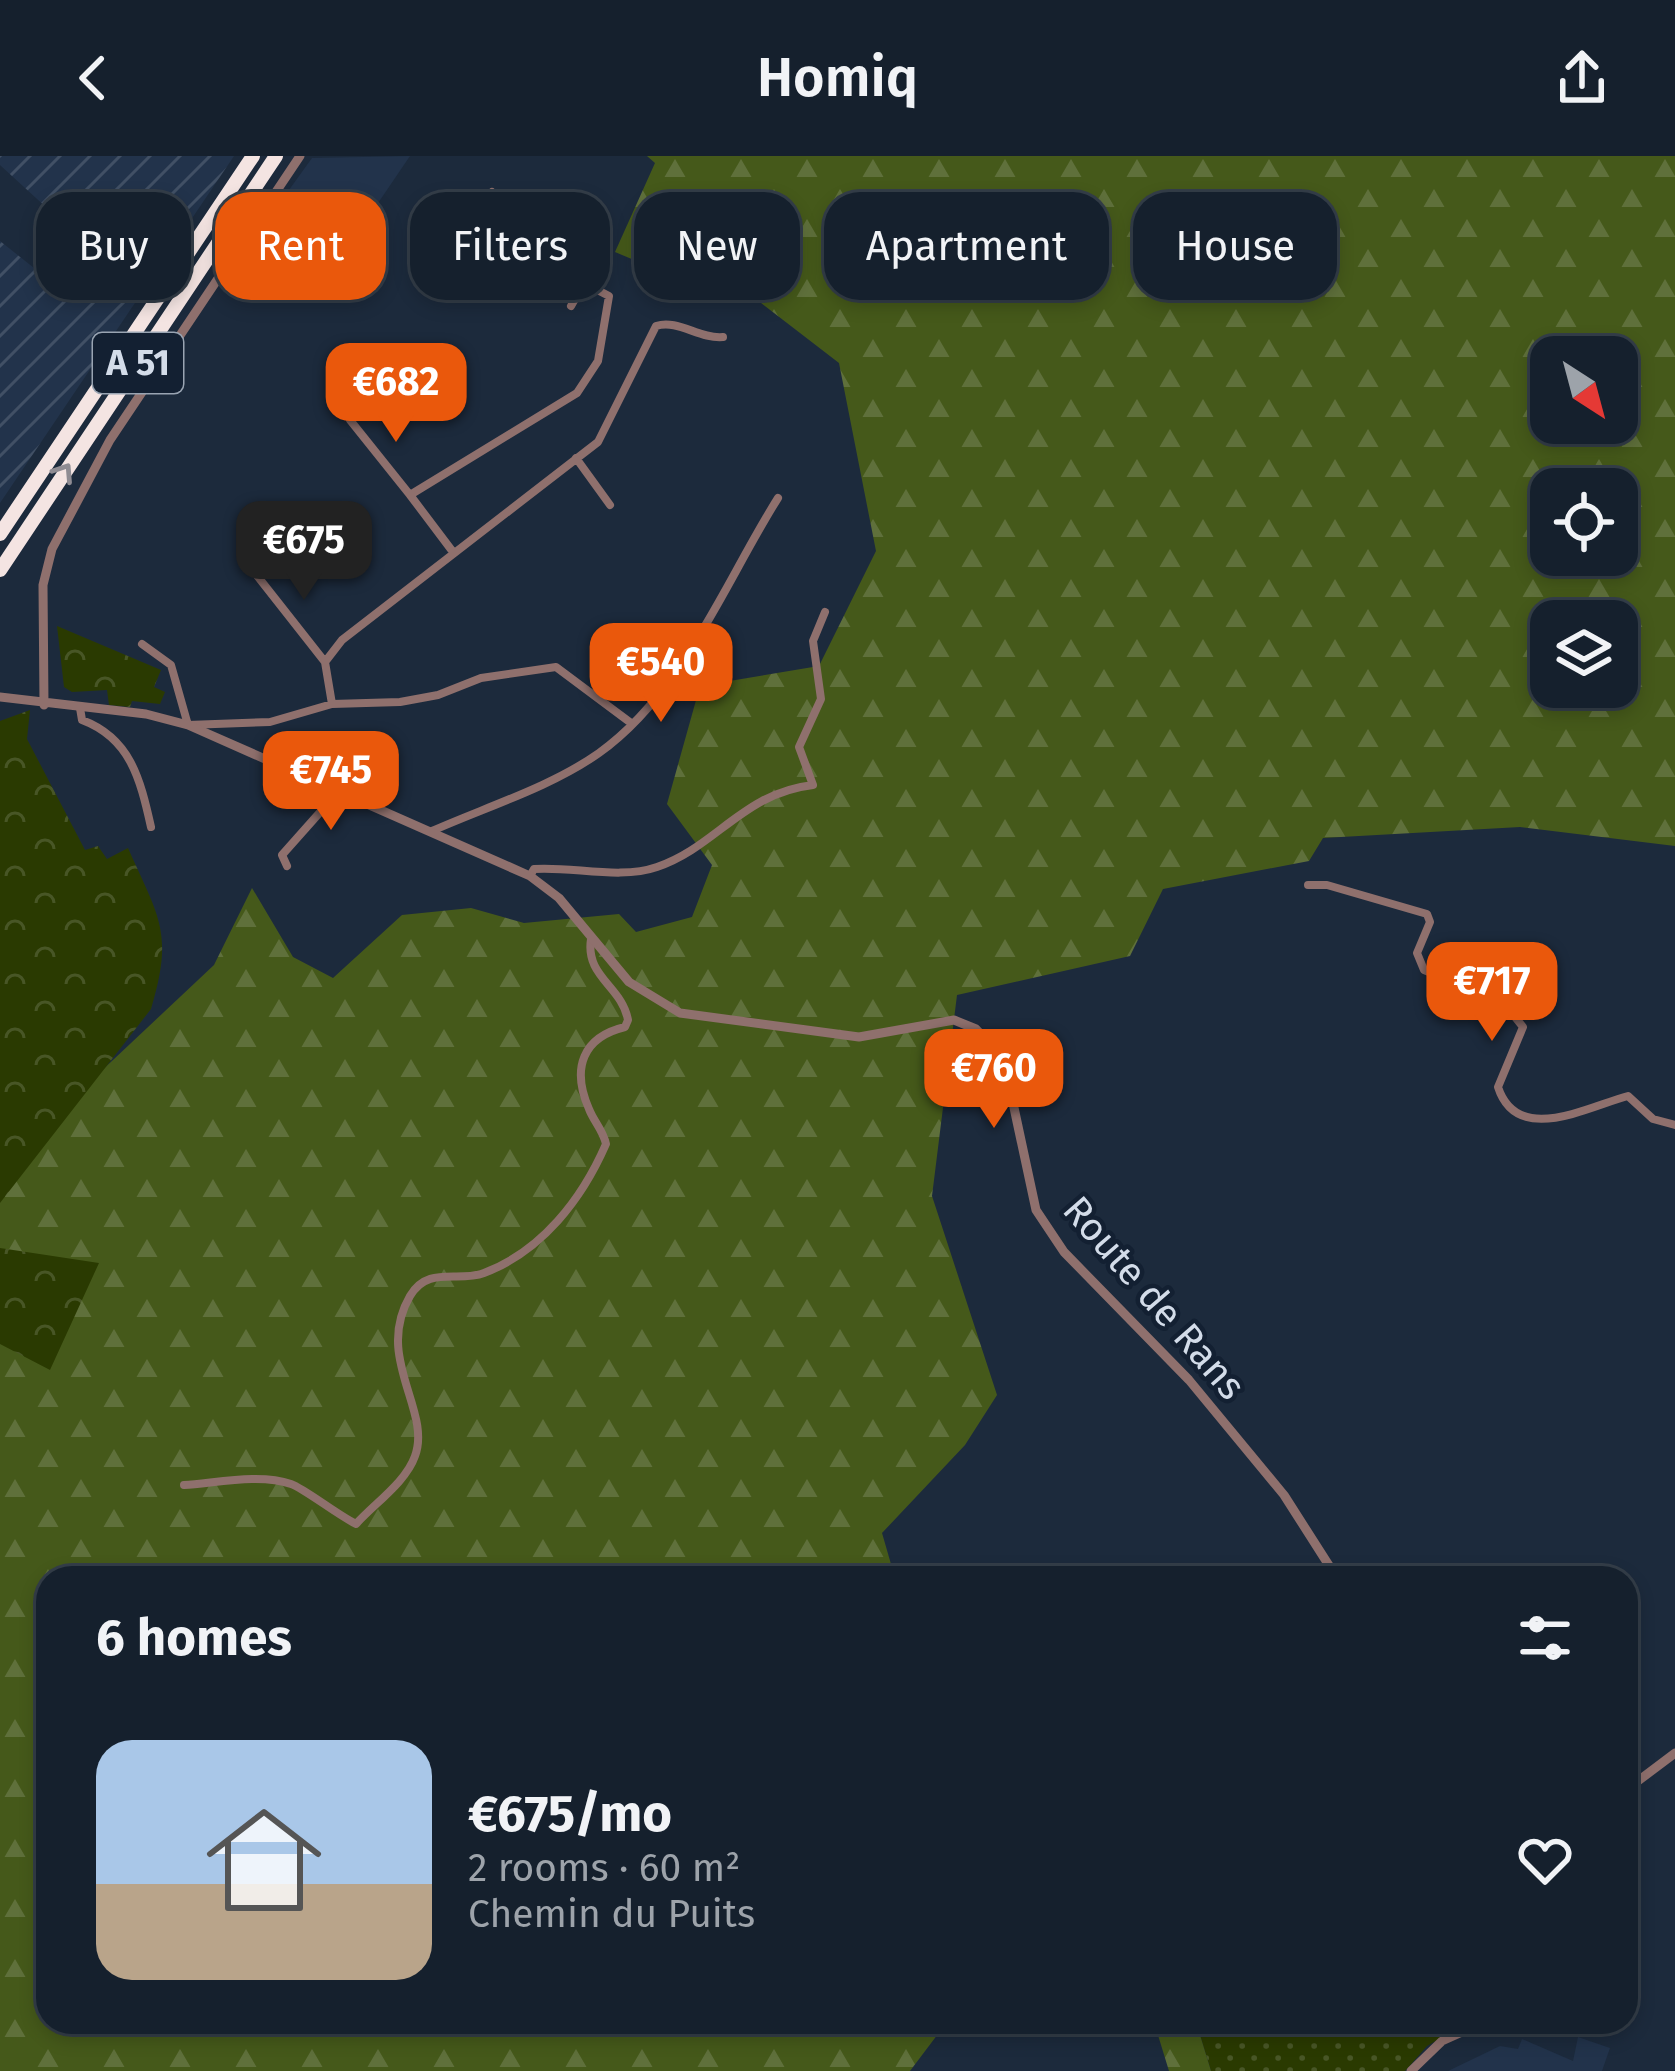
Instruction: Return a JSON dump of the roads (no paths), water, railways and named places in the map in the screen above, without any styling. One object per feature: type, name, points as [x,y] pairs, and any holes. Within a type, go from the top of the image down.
[{"type":"highway","name":"A 51","points":[[0,534],[253,156]]},
{"type":"highway","name":"A 51","points":[[0,570],[276,156]]},
{"type":"street","points":[[44,705],[43,586],[52,549],[123,420],[300,156]]},
{"type":"street","points":[[571,306],[574,300]]},
{"type":"street","points":[[410,495],[577,393],[598,361],[608,300]]},
{"type":"street","points":[[325,662],[342,640],[607,432],[656,326],[670,323],[702,336],[723,337]]},
{"type":"street","points":[[350,420],[453,552]]},
{"type":"street","points":[[576,458],[610,505]]},
{"type":"street","points":[[432,831],[579,765],[631,723],[668,682],[778,498]]},
{"type":"street","points":[[251,568],[325,662],[332,704]]},
{"type":"street","points":[[530,876],[534,869],[657,867],[752,805],[787,788],[813,785],[799,748],[821,699],[813,641],[825,612]]},
{"type":"street","points":[[142,644],[171,665],[188,725],[270,722],[332,704],[400,702],[438,695],[482,677],[556,667],[631,723]]},
{"type":"street","name":"Route de Rans","points":[[0,697],[150,714],[188,725],[530,876],[559,898],[640,992],[680,1012],[860,1037],[954,1020],[976,1029],[997,1051],[1007,1075],[1036,1210],[1064,1252],[1189,1380],[1284,1495],[1329,1566]]},
{"type":"street","points":[[80,708],[82,720],[108,730],[124,745],[151,827]]},
{"type":"street","points":[[287,866],[282,855],[338,792]]},
{"type":"street","points":[[1308,885],[1327,885],[1427,914],[1430,922],[1417,953],[1424,970],[1503,1002],[1523,1027],[1498,1087],[1503,1102],[1516,1114],[1563,1117],[1628,1096],[1653,1119],[1675,1125]]},
{"type":"street","points":[[184,1486],[276,1480],[296,1485],[317,1505],[356,1524],[406,1473],[419,1440],[400,1366],[401,1318],[411,1293],[436,1276],[470,1277],[518,1255],[578,1201],[606,1144],[586,1102],[585,1052],[598,1033],[625,1027],[628,1019],[621,1001],[592,967],[591,939]]},
{"type":"street","points":[[1638,1781],[1675,1753]]},
{"type":"street","points":[[1411,2071],[1442,2041],[1457,2034]]}]
